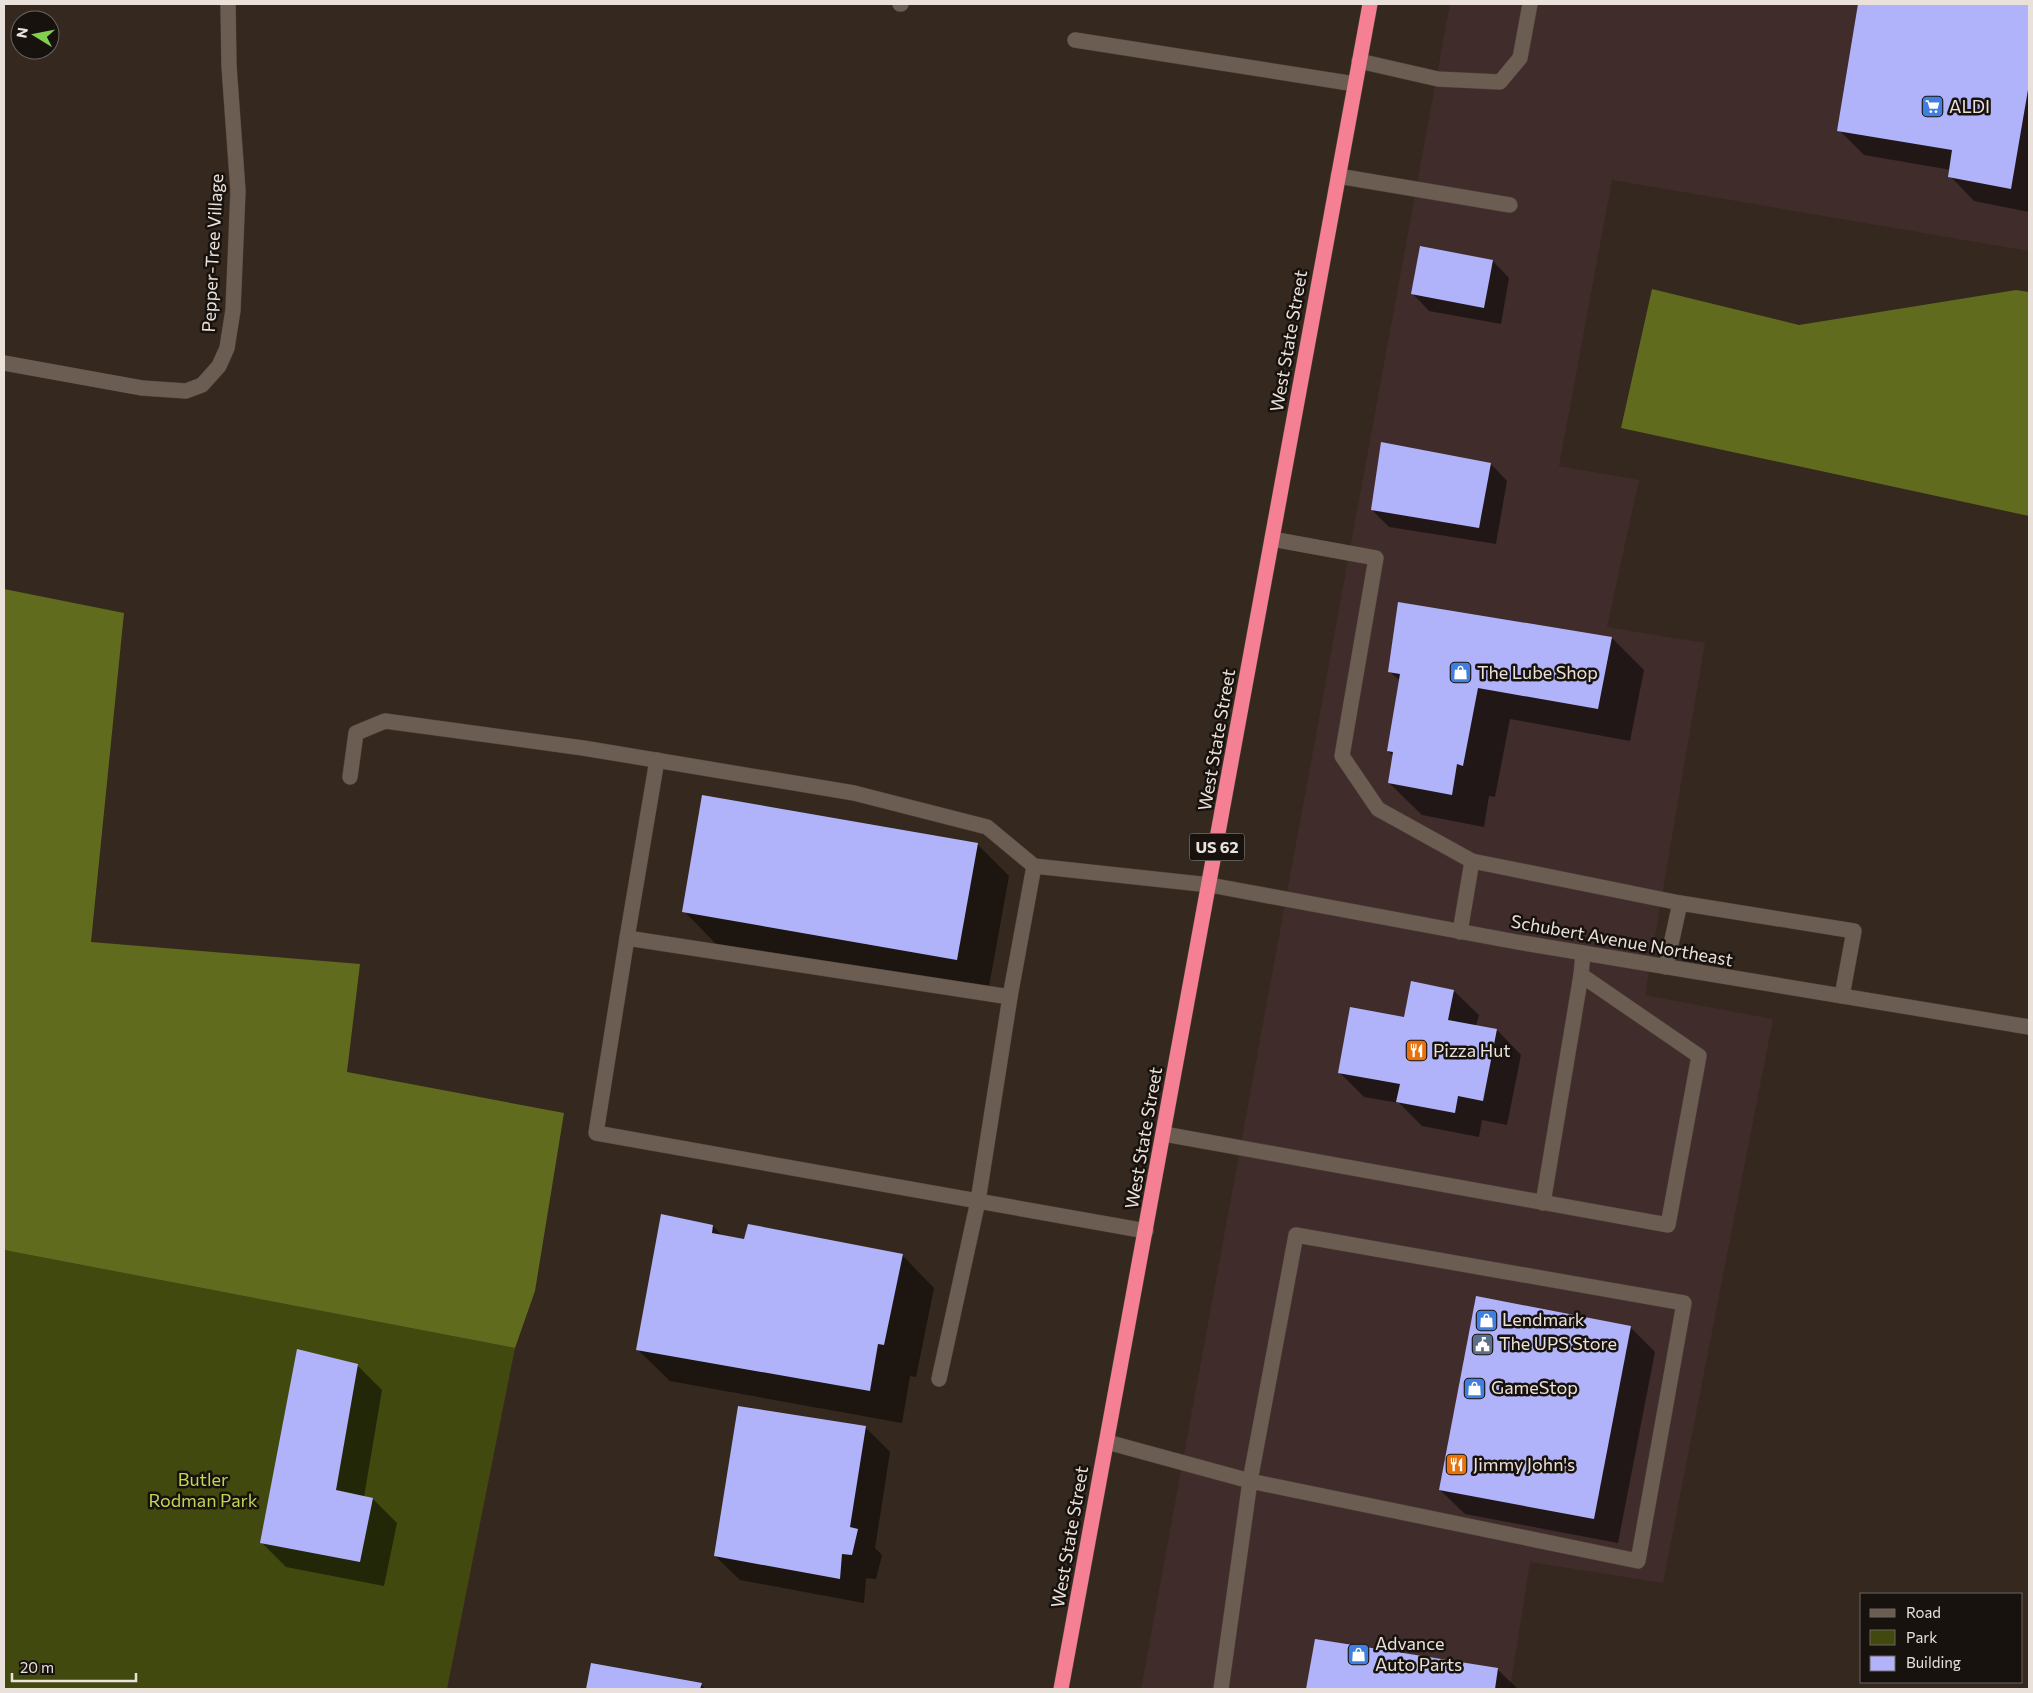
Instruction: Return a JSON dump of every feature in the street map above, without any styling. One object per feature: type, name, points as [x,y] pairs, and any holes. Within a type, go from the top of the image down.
[{"type":"highway","name":"West State Street","points":[[1061,1689],[1210,885],[1370,4]]},
{"type":"street","name":"Pepper-Tree Village","points":[[4,363],[142,388],[186,391],[202,385],[219,366],[227,348],[233,310],[238,191],[229,66],[228,4]]},
{"type":"street","points":[[1359,61],[1438,79],[1500,82],[1520,58],[1530,4]]},
{"type":"street","points":[[1075,40],[1354,84]]},
{"type":"street","points":[[1338,176],[1510,205]]},
{"type":"street","points":[[1272,539],[1376,558],[1342,756],[1378,810],[1472,860],[1680,902],[1854,931],[1842,996]]},
{"type":"street","points":[[350,777],[356,733],[385,721],[583,748],[854,793],[987,827],[1034,866],[1010,997],[978,1201],[939,1378]]},
{"type":"street","points":[[657,760],[596,1133],[1146,1231]]},
{"type":"street","points":[[1460,932],[1472,860]]},
{"type":"street","name":"Schubert Avenue Northeast","points":[[1034,866],[1210,885],[1460,932],[2029,1027]]},
{"type":"street","points":[[1666,967],[1680,902]]},
{"type":"street","points":[[627,938],[1010,997]]},
{"type":"street","points":[[1543,1203],[1581,975],[1583,953]]},
{"type":"street","points":[[1164,1134],[1668,1225],[1699,1056],[1581,975]]},
{"type":"street","points":[[1107,1442],[1250,1481],[1638,1561],[1684,1303],[1296,1235],[1250,1481],[1221,1689]]},
{"type":"shaded area","points":[[1450,4],[2029,4],[2029,251],[1612,180],[1559,466],[1639,480],[1607,627],[1705,643],[1645,995],[1773,1019],[1663,1583],[1530,1562],[1510,1689],[1141,1689]]},
{"type":"green space","points":[[1652,289],[1799,325],[2016,290],[2029,292],[2029,516],[1621,428]]},
{"type":"green space","points":[[4,589],[124,613],[91,942],[360,964],[347,1072],[564,1113],[535,1291],[515,1348],[4,1250]]},
{"type":"green space","name":"Butler Rodman Park","points":[[4,1250],[515,1348],[447,1689],[4,1689]]},
{"type":"building","name":"ALDI","points":[[1858,4],[2029,4],[2029,84],[2011,189],[1948,177],[1952,150],[1837,131]]},
{"type":"building","points":[[1420,246],[1493,260],[1484,308],[1411,294]]},
{"type":"building","points":[[1381,442],[1491,463],[1479,528],[1371,510]]},
{"type":"building","points":[[1398,602],[1612,637],[1598,709],[1478,688],[1463,766],[1457,764],[1452,795],[1388,783],[1393,752],[1387,751],[1400,674],[1388,672]]},
{"type":"building","points":[[702,795],[978,843],[957,960],[682,912]]},
{"type":"building","name":"Pizza Hut","points":[[1411,981],[1454,990],[1448,1020],[1497,1029],[1483,1101],[1458,1096],[1455,1113],[1396,1102],[1400,1084],[1338,1073],[1350,1007],[1404,1017]]},
{"type":"building","points":[[661,1214],[713,1225],[712,1233],[744,1239],[748,1224],[903,1254],[884,1345],[878,1344],[870,1391],[636,1350]]},
{"type":"building","points":[[1476,1296],[1631,1326],[1594,1519],[1439,1490]]},
{"type":"building","points":[[297,1349],[358,1364],[336,1490],[373,1498],[360,1562],[260,1543]]},
{"type":"building","points":[[738,1406],[866,1426],[850,1527],[858,1529],[852,1555],[842,1554],[840,1579],[714,1556]]},
{"type":"building","name":"Advance Auto Parts","points":[[1315,1639],[1498,1668],[1495,1689],[1306,1689]]},
{"type":"building","points":[[591,1663],[702,1683],[700,1689],[586,1689]]},
{"type":"place","name":"ALDI","points":[[1933,107]]},
{"type":"place","name":"The Lube Shop","points":[[1461,673]]},
{"type":"place","name":"Pizza Hut","points":[[1417,1051]]},
{"type":"place","name":"Lendmark","points":[[1486,1320]]},
{"type":"place","name":"The UPS Store","points":[[1483,1344]]},
{"type":"place","name":"GameStop","points":[[1475,1388]]},
{"type":"place","name":"Jimmy John's","points":[[1457,1465]]},
{"type":"place","name":"Advance Auto Parts","points":[[1359,1654]]}]
